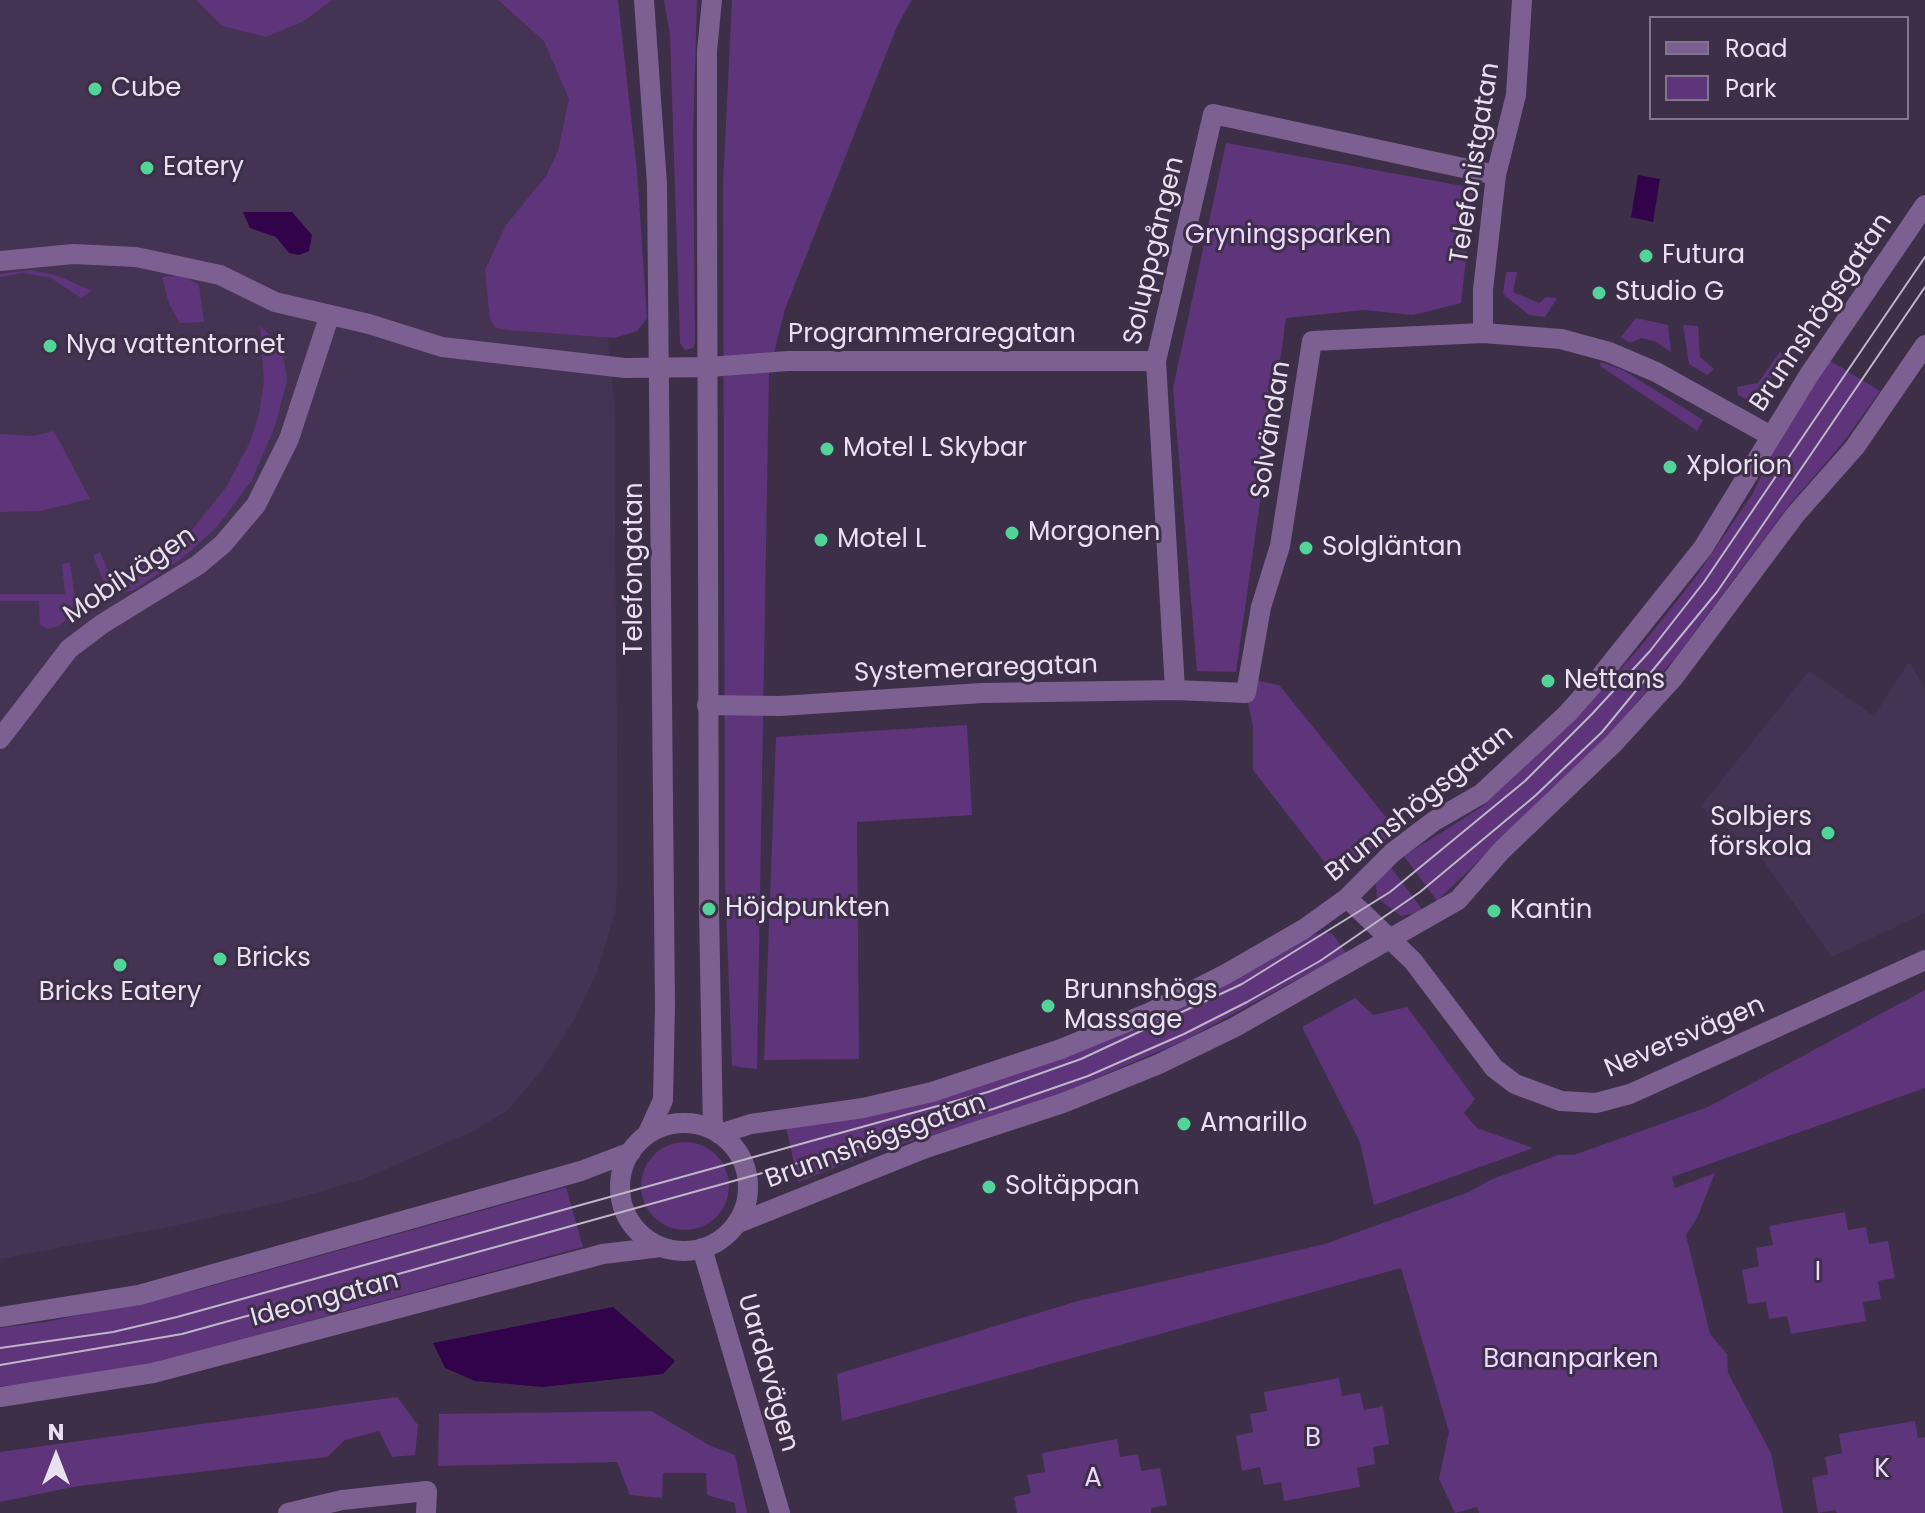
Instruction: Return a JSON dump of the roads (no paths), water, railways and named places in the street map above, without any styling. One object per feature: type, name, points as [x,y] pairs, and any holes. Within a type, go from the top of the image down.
[{"type":"street","name":"Telefongatan","points":[[644,0],[657,184],[664,1089],[659,1113],[647,1135]]},
{"type":"street","points":[[712,0],[707,51],[707,705],[716,1132]]},
{"type":"street","name":"Telefonistgatan","points":[[1483,333],[1483,290],[1496,175],[1516,95],[1522,0]]},
{"type":"street","name":"Soluppgången","points":[[1175,690],[1156,361],[1213,114],[1496,175]]},
{"type":"street","name":"Brunnshögsgatan","points":[[716,1132],[863,1108],[932,1092],[1061,1049],[1151,1012],[1226,974],[1304,929],[1347,898],[1392,853],[1434,821],[1481,794],[1568,713],[1703,548],[1743,489],[1771,436],[1925,205]]},
{"type":"street","points":[[0,261],[105,254],[152,259],[220,275],[275,302],[477,354],[625,368],[709,367]]},
{"type":"street","name":"Mobilvägen","points":[[0,739],[69,649],[102,624],[198,565],[223,544],[256,505],[289,439],[329,317]]},
{"type":"street","points":[[1483,333],[1561,339],[1609,352],[1656,372],[1771,436]]},
{"type":"street","name":"Solvändan","points":[[1246,693],[1261,607],[1280,546],[1312,341],[1483,333]]},
{"type":"street","name":"Brunnshögsgatan","points":[[736,1224],[926,1148],[1063,1103],[1159,1064],[1393,940],[1458,900],[1502,850],[1614,743],[1674,677],[1795,515],[1855,447],[1925,345]]},
{"type":"street","name":"Programmeraregatan","points":[[709,367],[788,361],[1156,361]]},
{"type":"street","name":"Systemeraregatan","points":[[707,705],[780,706],[982,693],[1175,690],[1246,693]]},
{"type":"street","name":"Neversvägen","points":[[1347,898],[1393,940],[1494,1068],[1515,1084],[1561,1101],[1596,1103],[1630,1094],[1925,960]]},
{"type":"street","points":[[677,1124],[716,1132],[738,1153],[747,1178],[745,1205],[736,1224],[726,1235],[702,1248],[679,1251],[661,1247],[644,1237],[624,1212],[621,1176],[631,1152],[647,1135],[677,1124]]},
{"type":"street","name":"Ideongatan","points":[[0,1317],[139,1295],[482,1200],[581,1171],[631,1152]]},
{"type":"street","name":"Ideongatan","points":[[0,1397],[153,1373],[603,1254],[661,1247]]},
{"type":"street","name":"Uardavägen","points":[[702,1248],[780,1513]]},
{"type":"street","points":[[288,1513],[342,1500],[427,1491],[426,1513]]},
{"type":"tram line","points":[[0,1348],[113,1332],[177,1317],[988,1092],[1081,1059],[1242,984],[1390,892],[1525,781],[1592,714],[1650,651],[1704,582],[1925,257]]},
{"type":"tram line","points":[[0,1365],[182,1334],[993,1109],[1088,1076],[1184,1034],[1247,1002],[1320,961],[1420,892],[1535,796],[1602,732],[1717,592],[1925,287]]},
{"type":"place","name":"Cube","points":[[95,89]]},
{"type":"place","name":"Eatery","points":[[147,168]]},
{"type":"place","name":"Futura","points":[[1646,256]]},
{"type":"place","name":"Studio G","points":[[1599,293]]},
{"type":"place","name":"Nya vattentornet","points":[[50,346]]},
{"type":"place","name":"Motel L Skybar","points":[[827,449]]},
{"type":"place","name":"Xplorion","points":[[1670,467]]},
{"type":"place","name":"Morgonen","points":[[1012,533]]},
{"type":"place","name":"Motel L","points":[[821,540]]},
{"type":"place","name":"Solgläntan","points":[[1306,548]]},
{"type":"place","name":"Nettans","points":[[1548,681]]},
{"type":"place","name":"Solbjers förskola","points":[[1828,833]]},
{"type":"place","name":"Höjdpunkten","points":[[709,909]]},
{"type":"place","name":"Kantin","points":[[1494,911]]},
{"type":"place","name":"Bricks","points":[[220,959]]},
{"type":"place","name":"Bricks Eatery","points":[[120,965]]},
{"type":"place","name":"Brunnshögs Massage","points":[[1048,1006]]},
{"type":"place","name":"Amarillo","points":[[1184,1124]]},
{"type":"place","name":"Soltäppan","points":[[989,1187]]},
{"type":"park label","name":"Gryningsparken","points":[[1288,236]]},
{"type":"park label","name":"I","points":[[1818,1273]]},
{"type":"park label","name":"Bananparken","points":[[1571,1360]]},
{"type":"park label","name":"B","points":[[1313,1439]]},
{"type":"park label","name":"K","points":[[1882,1470]]},
{"type":"park label","name":"A","points":[[1093,1479]]}]
